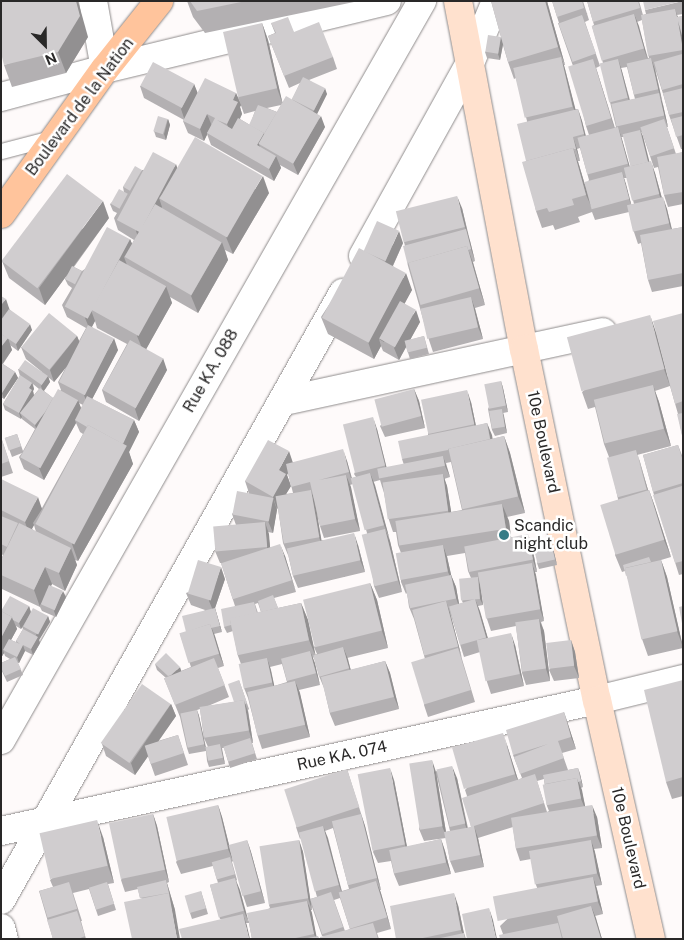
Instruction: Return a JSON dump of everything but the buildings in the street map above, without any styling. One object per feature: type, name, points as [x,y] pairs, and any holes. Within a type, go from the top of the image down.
[{"type":"main road","name":"Boulevard de la Nation","points":[[1,214],[105,69],[159,1]]},
{"type":"main road","name":"10e Boulevard","points":[[458,1],[524,349],[597,700],[651,939]]},
{"type":"street","points":[[93,1],[105,69]]},
{"type":"street","points":[[1,97],[105,69],[387,1]]},
{"type":"street","name":"Rue KA. 088","points":[[1,740],[422,1]]},
{"type":"street","points":[[1,900],[284,400],[470,63],[496,1]]},
{"type":"street","points":[[284,400],[627,327]]},
{"type":"street","name":"Rue KA. 074","points":[[1,831],[597,700],[683,679]]},
{"type":"street","points":[[1,928],[4,939]]},
{"type":"lane","points":[[1,151],[57,136]]},
{"type":"place","name":"Scandic night club","points":[[504,535]]}]
